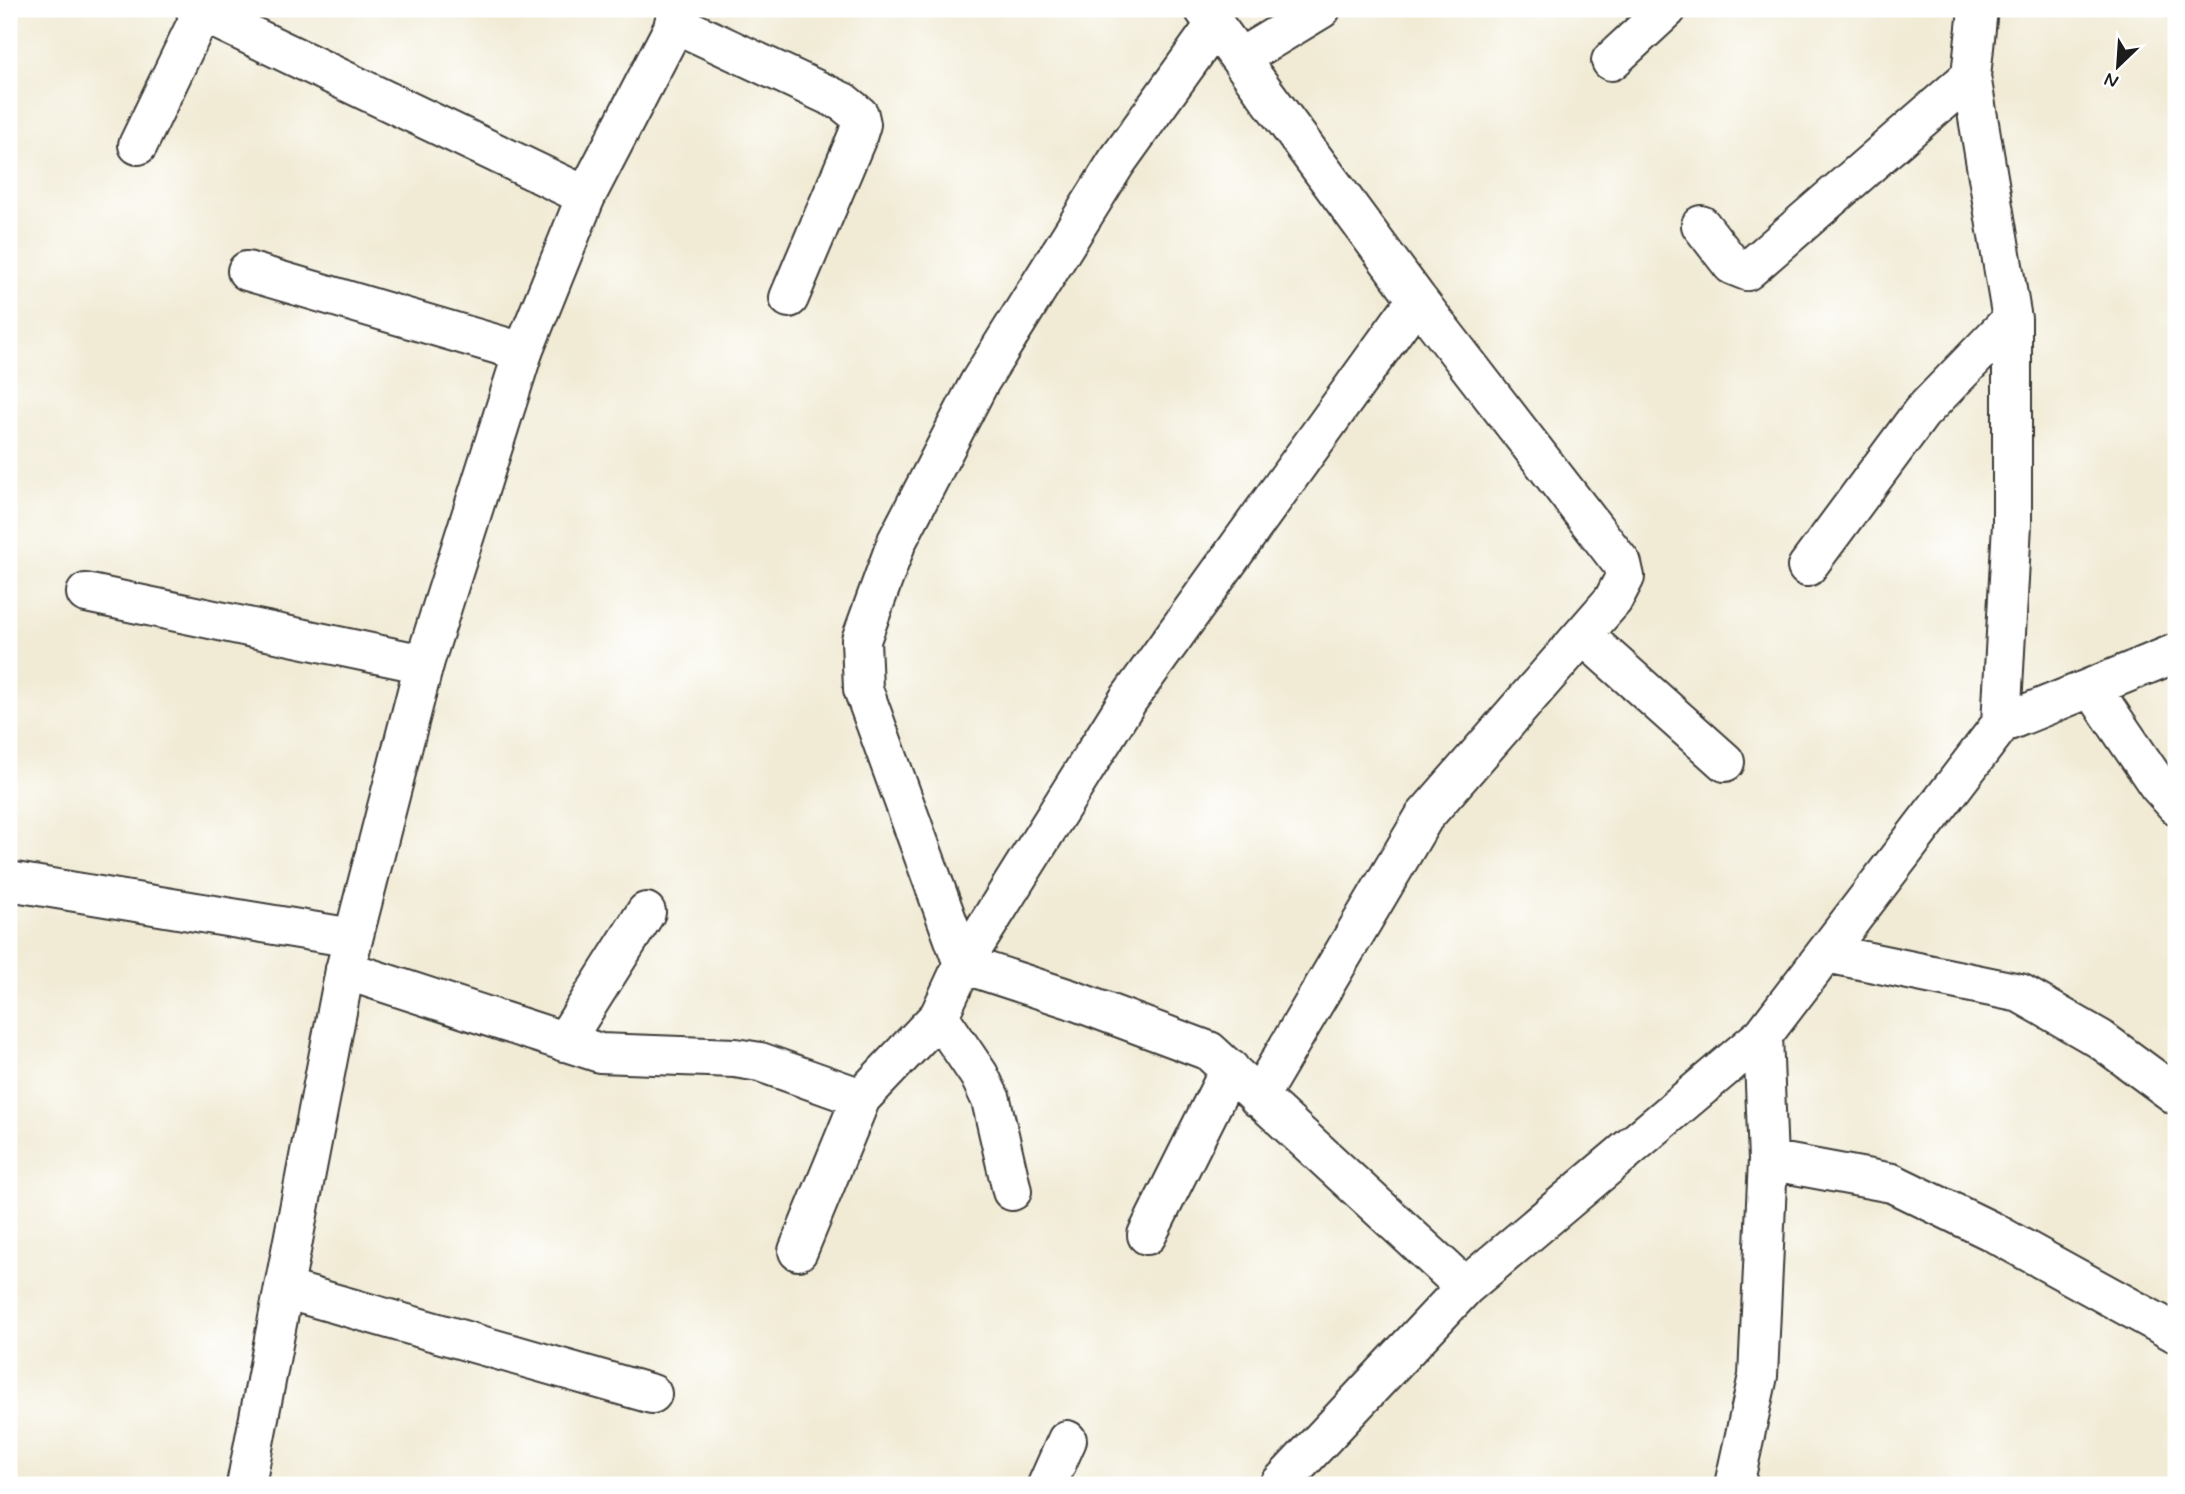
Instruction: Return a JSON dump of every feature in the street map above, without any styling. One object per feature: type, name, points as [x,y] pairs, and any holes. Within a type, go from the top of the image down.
[{"type":"street","points":[[1240,58],[1321,9]]},
{"type":"street","points":[[1611,61],[1667,9]]},
{"type":"street","points":[[1978,9],[1972,76],[2012,319],[2012,524],[2001,724]]},
{"type":"street","points":[[138,145],[198,10],[586,196]]},
{"type":"street","points":[[246,1485],[349,954],[424,664],[523,352],[586,196],[679,16],[842,102],[859,115],[861,124],[857,137],[789,298]]},
{"type":"street","points":[[963,964],[929,864],[870,713],[863,690],[861,640],[897,541],[979,383],[1210,17],[1417,299],[1622,564],[1625,577],[1620,588],[1583,635],[1424,817],[1258,1098]]},
{"type":"street","points":[[1701,225],[1732,265],[1747,271],[1972,76]]},
{"type":"street","points":[[247,271],[523,352]]},
{"type":"street","points":[[798,1251],[861,1098],[939,1016],[963,964],[1128,700],[1417,299]]},
{"type":"street","points":[[1807,567],[1921,413],[2012,319]]},
{"type":"street","points":[[86,593],[424,664]]},
{"type":"street","points":[[1583,635],[1725,762]]},
{"type":"street","points":[[1279,1485],[1465,1287],[1763,1035],[2001,724],[2176,653]]},
{"type":"street","points":[[2092,688],[2158,785],[2176,805]]},
{"type":"street","points":[[9,881],[349,954],[564,1042],[600,1053],[722,1057],[760,1062],[861,1098]]},
{"type":"street","points":[[564,1042],[646,912]]},
{"type":"street","points":[[1826,953],[2020,993],[2073,1021],[2176,1095]]},
{"type":"street","points":[[963,964],[1185,1040],[1209,1051],[1465,1287]]},
{"type":"street","points":[[939,1016],[991,1100],[1012,1191]]},
{"type":"street","points":[[1734,1485],[1758,1376],[1768,1160],[1763,1035]]},
{"type":"street","points":[[1147,1235],[1230,1069]]},
{"type":"street","points":[[1768,1160],[1892,1183],[1991,1231],[2176,1333]]},
{"type":"street","points":[[284,1289],[652,1394]]},
{"type":"street","points":[[1047,1485],[1067,1440]]}]
